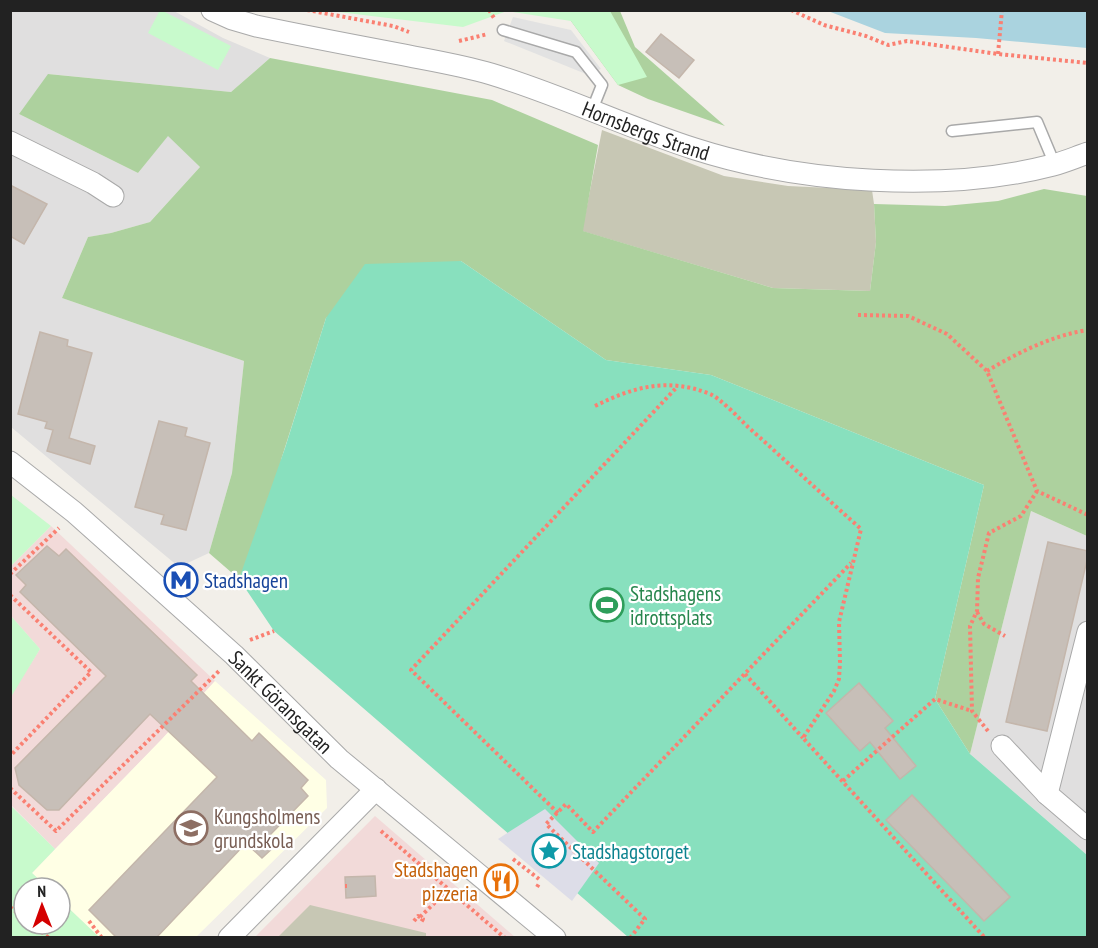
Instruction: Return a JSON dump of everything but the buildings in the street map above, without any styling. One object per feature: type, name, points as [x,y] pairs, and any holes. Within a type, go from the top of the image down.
[{"type":"street","name":"Hornsbergs Strand","points":[[212,10],[232,20],[256,26],[489,73],[695,149],[779,170],[826,176],[915,182],[1017,173],[1055,165],[1088,153]]},
{"type":"street","points":[[10,142],[93,183],[113,196]]},
{"type":"street","name":"Sankt Göransgatan","points":[[10,462],[74,512],[148,578],[234,656],[339,759],[555,938]]},
{"type":"street","points":[[1047,794],[1088,632]]},
{"type":"street","points":[[1002,747],[1047,794],[1088,829]]},
{"type":"street","points":[[229,938],[376,789]]},
{"type":"lane","points":[[503,30],[576,52],[602,85],[592,110]]},
{"type":"lane","points":[[952,131],[1037,122],[1055,165]]},
{"type":"path","points":[[307,10],[393,26],[415,35]]},
{"type":"path","points":[[791,10],[824,25],[866,36],[888,45],[907,41],[998,54],[1088,63]]},
{"type":"path","points":[[998,54],[1002,10]]},
{"type":"path","points":[[858,315],[908,316],[947,334],[987,371],[1037,491],[1088,515]]},
{"type":"path","points":[[987,371],[1012,356],[1071,333],[1088,330]]},
{"type":"path","points":[[595,406],[635,389],[658,385],[677,386],[712,394],[861,529],[839,622],[839,679],[834,692],[803,738]]},
{"type":"path","points":[[558,813],[411,670],[677,386]]},
{"type":"path","points":[[972,711],[969,626],[977,611],[978,578],[989,533],[1021,516],[1037,491]]},
{"type":"path","points":[[10,574],[59,528]]},
{"type":"path","points":[[630,938],[645,919],[546,824],[566,804],[593,832],[853,561]]},
{"type":"path","points":[[10,595],[91,672],[10,756]]},
{"type":"path","points":[[977,611],[984,624],[1005,636]]},
{"type":"path","points":[[249,641],[274,631]]},
{"type":"path","points":[[10,789],[56,831],[219,671]]},
{"type":"path","points":[[744,674],[985,938]]},
{"type":"path","points":[[843,781],[935,699],[972,711],[1002,747]]},
{"type":"path","points":[[381,831],[505,938]]},
{"type":"path","points":[[513,859],[539,880],[537,887]]},
{"type":"path","points":[[414,921],[448,889]]},
{"type":"path","points":[[420,917],[423,919],[420,924]]},
{"type":"path","points":[[89,921],[102,938]]},
{"type":"shaded area","points":[[10,11],[174,11],[223,38],[270,58],[231,92],[49,74],[19,114],[138,173],[168,135],[200,167],[150,222],[88,237],[62,298],[244,361],[232,473],[209,553],[179,567],[11,427]]},
{"type":"shaded area","points":[[513,17],[571,30],[601,69],[586,74],[504,41]]},
{"type":"shaded area","points":[[602,130],[724,176],[788,186],[872,190],[876,242],[870,291],[773,288],[582,231]]},
{"type":"shaded area","points":[[1031,511],[1087,536],[1087,855],[970,754]]},
{"type":"shaded area","points":[[51,526],[215,681],[55,849],[11,805],[10,697],[40,649],[11,616],[11,566]]},
{"type":"shaded area","name":"Kungsholmens grundskola","points":[[215,681],[326,780],[327,808],[196,937],[99,937],[72,911],[72,876],[35,876],[32,873]]},
{"type":"shaded area","name":"Stadshagstorget","points":[[545,809],[599,863],[572,901],[498,839]]},
{"type":"shaded area","points":[[375,816],[515,937],[254,938]]},
{"type":"shaded area","points":[[310,905],[426,933],[426,937],[278,937]]},
{"type":"green space","points":[[160,10],[231,46],[218,70],[148,33]]},
{"type":"green space","points":[[330,11],[507,11],[463,27]]},
{"type":"green space","points":[[507,11],[610,11],[647,77],[618,85],[571,21]]},
{"type":"green space","points":[[565,11],[620,11],[635,47],[725,126],[648,99],[618,85]]},
{"type":"green space","name":"Stadshagen","points":[[270,58],[492,100],[598,145],[583,231],[773,288],[870,291],[876,242],[874,204],[945,206],[998,201],[1044,189],[1087,196],[1087,536],[1031,511],[970,754],[935,699],[984,485],[711,375],[606,360],[461,261],[326,318],[281,460],[272,583],[239,579],[209,553],[232,473],[244,361],[62,298],[88,237],[150,222],[200,167],[168,136],[138,173],[19,114],[48,74],[231,92]]},
{"type":"green space","name":"Stadshagens idrottsplats","points":[[461,261],[606,360],[711,375],[984,485],[935,699],[970,754],[1087,855],[1087,937],[628,937],[274,631],[239,579],[285,448],[326,318],[365,264]]},
{"type":"green space","points":[[11,495],[51,526],[10,566]]},
{"type":"green space","points":[[11,616],[40,649],[10,697]]},
{"type":"green space","points":[[10,805],[55,849],[32,873],[35,876],[12,876],[12,936],[72,936],[72,911],[99,937],[11,937]]},
{"type":"water","points":[[828,11],[1087,11],[1087,48],[885,33]]},
{"type":"place","name":"Stadshagen","points":[[181,580]]},
{"type":"place","name":"Stadshagens idrottsplats","points":[[607,605]]},
{"type":"place","name":"Kungsholmens grundskola","points":[[191,828]]},
{"type":"place","name":"Stadshagstorget","points":[[549,851]]},
{"type":"place","name":"Stadshagen pizzeria","points":[[501,881]]}]
